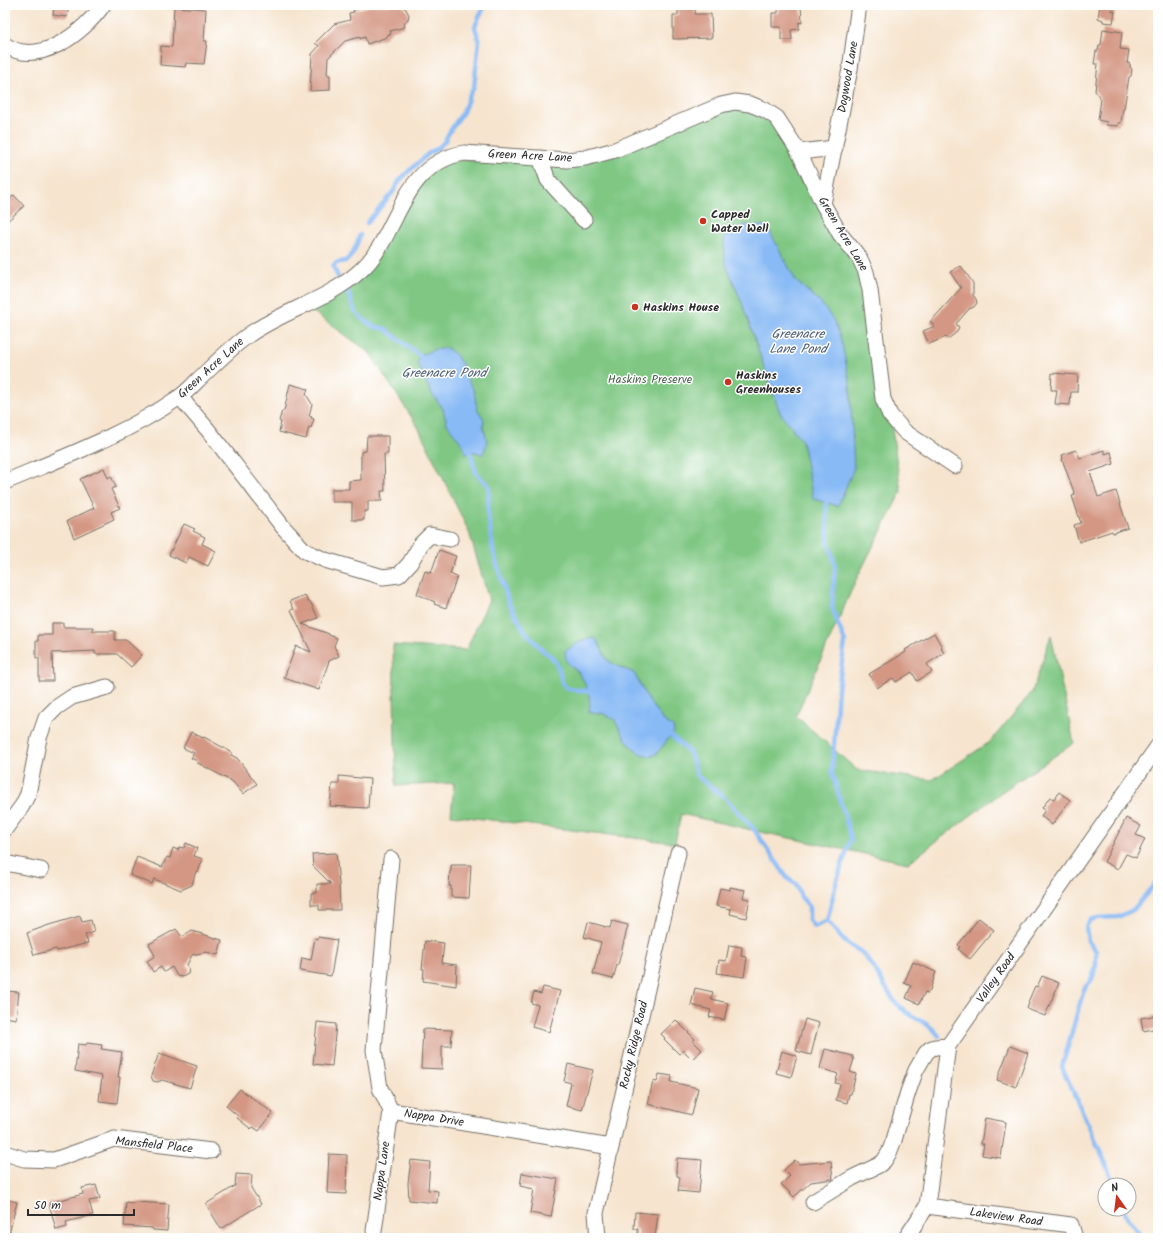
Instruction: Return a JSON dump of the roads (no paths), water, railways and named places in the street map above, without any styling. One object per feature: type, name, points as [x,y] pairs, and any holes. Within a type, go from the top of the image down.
[{"type":"street","points":[[5,45],[30,53],[44,51],[63,42],[85,26],[103,5]]},
{"type":"street","name":"Dogwood Lane","points":[[823,204],[850,69],[859,5]]},
{"type":"street","name":"Green Acre Lane","points":[[5,482],[100,441],[156,413],[180,397],[223,356],[250,334],[343,284],[361,271],[373,258],[403,200],[427,171],[441,160],[464,153],[567,160],[599,155],[615,150],[721,105],[735,102],[750,104],[765,110],[777,118],[799,152],[823,204],[840,234],[859,257],[866,272],[870,290],[883,399],[890,415],[905,432],[955,466]]},
{"type":"street","points":[[799,152],[835,148]]},
{"type":"street","points":[[540,158],[548,180],[584,220]]},
{"type":"street","points":[[180,397],[208,430],[283,527],[305,551],[325,560],[383,577],[399,575],[410,563],[421,544],[430,535],[450,539]]},
{"type":"street","points":[[5,829],[22,806],[28,794],[39,738],[46,718],[57,707],[72,697],[107,687]]},
{"type":"street","name":"Valley Road","points":[[906,1238],[927,1206],[948,1046],[1158,746]]},
{"type":"street","name":"Rocky Ridge Road","points":[[598,1238],[596,1213],[678,853]]},
{"type":"street","name":"Nappa Drive","points":[[391,860],[374,1050],[380,1088],[390,1111],[610,1147]]},
{"type":"street","points":[[5,863],[41,870]]},
{"type":"street","points":[[813,1202],[852,1178],[884,1162],[894,1140],[916,1070],[930,1049],[948,1046]]},
{"type":"street","name":"Nappa Lane","points":[[374,1231],[390,1111]]},
{"type":"street","name":"Mansfield Place","points":[[5,1153],[24,1159],[54,1160],[114,1139],[211,1151]]},
{"type":"street","name":"Lakeview Road","points":[[927,1206],[1071,1225],[1075,1238]]},
{"type":"water","name":"Greenacre Lane Pond","points":[[743,225],[767,226],[796,281],[821,303],[834,321],[841,339],[850,383],[854,468],[838,506],[813,499],[802,441],[780,413],[742,303],[725,262],[724,238]]},
{"type":"water","name":"Greenacre Pond","points":[[447,348],[456,355],[463,366],[464,373],[474,391],[477,408],[484,420],[487,444],[482,455],[474,452],[466,454],[462,444],[447,424],[443,409],[432,394],[417,363],[420,355],[433,350]]},
{"type":"water","points":[[595,638],[607,660],[634,673],[656,711],[663,720],[673,727],[674,732],[656,754],[651,756],[641,754],[636,751],[626,740],[614,719],[602,713],[597,714],[589,712],[590,702],[586,686],[578,672],[566,661],[565,651],[581,641]]},
{"type":"waterway","points":[[367,223],[393,192],[400,180],[428,154],[444,142],[463,112],[474,87],[479,40],[475,27],[484,5]]},
{"type":"waterway","points":[[338,277],[333,266],[334,264],[345,261],[350,257],[360,235]]},
{"type":"waterway","points":[[347,290],[355,312]]},
{"type":"waterway","points":[[359,316],[374,327],[384,328],[424,359]]},
{"type":"waterway","points":[[469,447],[476,473],[489,486],[488,514],[493,551],[509,604],[525,631],[542,650],[552,657],[559,669],[562,683],[568,689],[593,692]]},
{"type":"waterway","points":[[826,503],[828,540],[835,565],[832,608],[845,642],[838,689],[832,772],[851,838],[837,880],[827,921],[845,942],[861,952],[875,970],[896,1003],[906,1012],[929,1026],[939,1036]]},
{"type":"waterway","points":[[667,732],[690,753],[697,776],[724,797]]},
{"type":"waterway","points":[[728,801],[753,828],[788,879],[796,884],[801,897],[809,906],[809,920],[814,927],[827,921]]},
{"type":"waterway","points":[[1111,1177],[1062,1067],[1084,989],[1092,979],[1096,965],[1096,951],[1088,941],[1086,927],[1090,920],[1097,918],[1118,917],[1133,910],[1158,880]]},
{"type":"waterway","points":[[1127,1217],[1144,1238]]},
{"type":"place","name":"Capped Water Well","points":[[703,221]]},
{"type":"place","name":"Haskins House","points":[[635,307]]},
{"type":"place","name":"Haskins Greenhouses","points":[[728,382]]},
{"type":"park label","name":"Haskins Preserve","points":[[650,379]]}]
